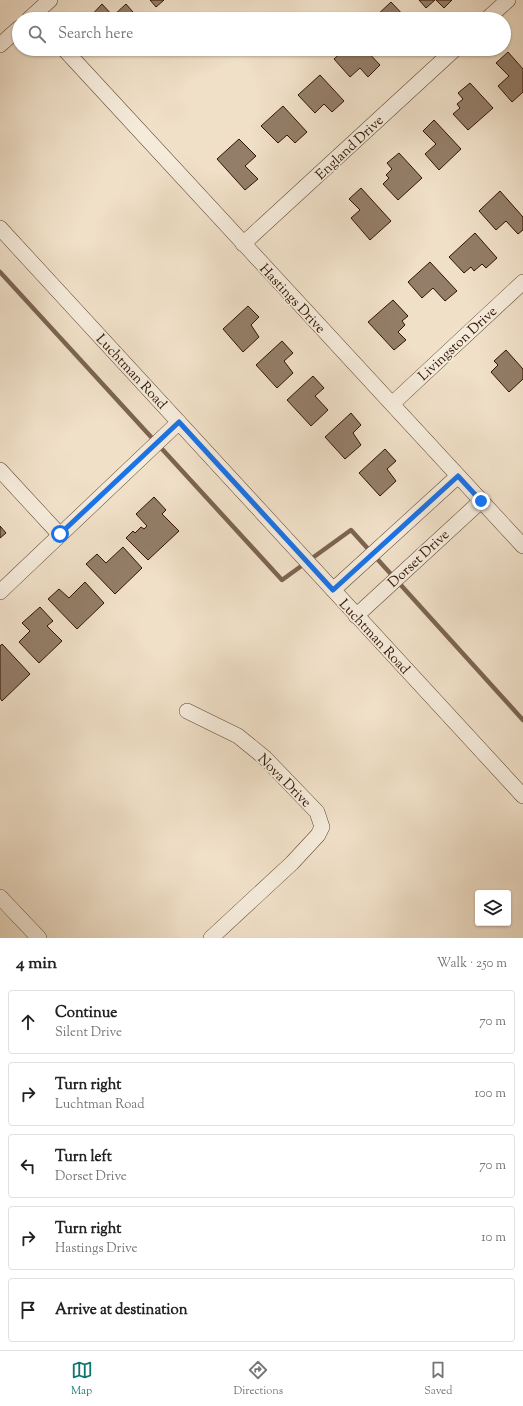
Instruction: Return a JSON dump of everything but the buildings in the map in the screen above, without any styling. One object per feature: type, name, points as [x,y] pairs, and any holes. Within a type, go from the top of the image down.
[{"type":"street","points":[[39,12],[50,0]]},
{"type":"street","points":[[495,12],[508,0]]},
{"type":"street","points":[[0,45],[12,34]]},
{"type":"street","name":"Hastings Drive","points":[[70,56],[523,546]]},
{"type":"street","name":"England Drive","points":[[243,244],[447,56]]},
{"type":"street","name":"Luchtman Road","points":[[0,228],[523,796]]},
{"type":"street","name":"Livingston Drive","points":[[392,404],[523,282]]},
{"type":"street","points":[[0,592],[179,422]]},
{"type":"street","points":[[0,470],[60,534]]},
{"type":"street","points":[[333,590],[458,476]]},
{"type":"street","name":"Dorset Drive","points":[[356,616],[481,501]]},
{"type":"street","name":"Nova Drive","points":[[186,711],[238,736],[265,758],[317,812],[322,827],[318,835],[292,863],[211,938]]},
{"type":"street","points":[[0,897],[38,938]]},
{"type":"waterway","points":[[0,272],[282,580],[351,530],[523,720]]},
{"type":"route","points":[[60,534],[179,422],[333,590],[458,476],[481,501]]}]
